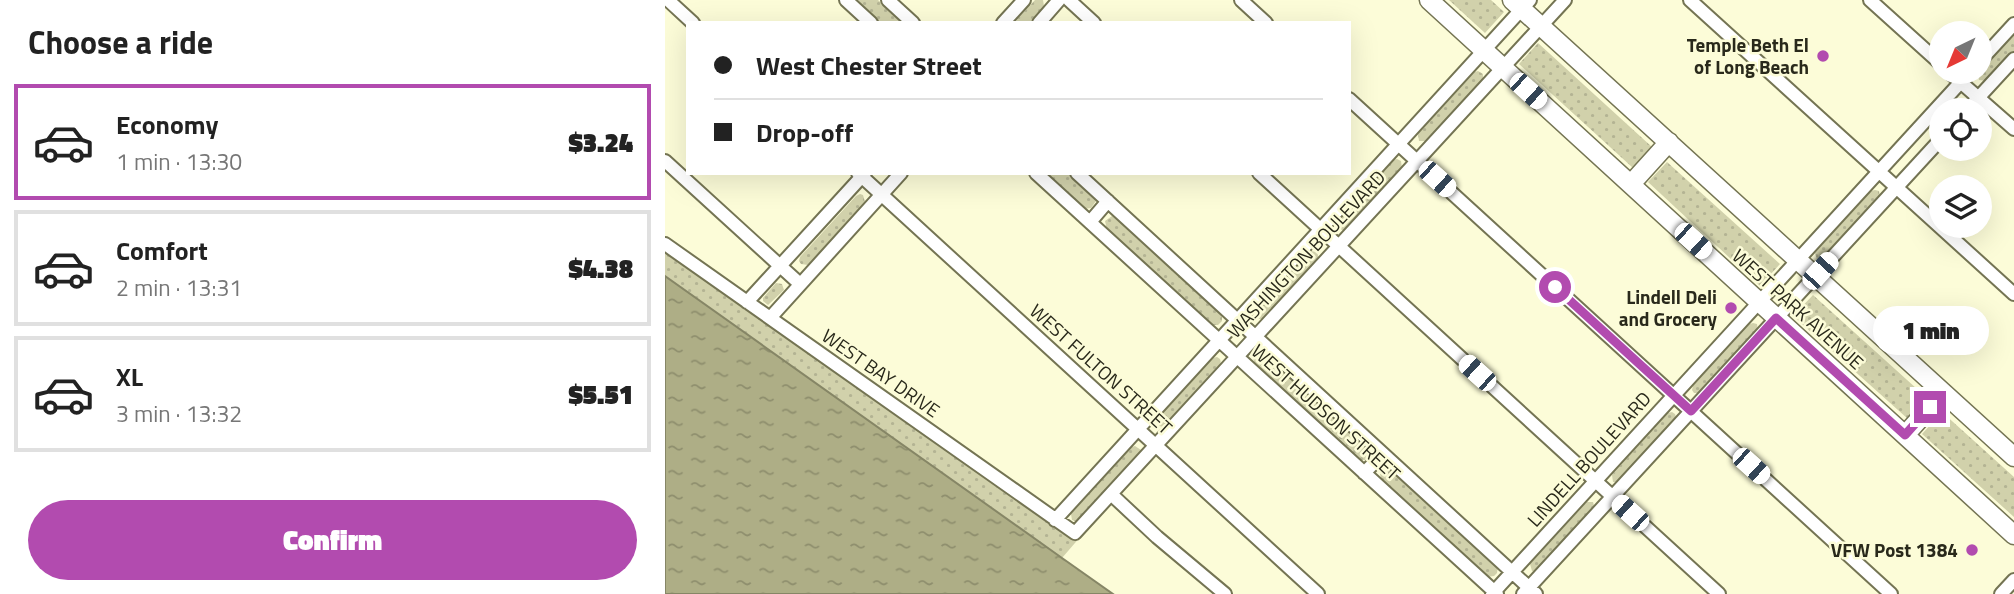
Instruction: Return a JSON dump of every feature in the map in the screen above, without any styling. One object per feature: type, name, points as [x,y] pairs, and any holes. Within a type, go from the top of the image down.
[{"type":"highway","name":"WEST PARK AVENUE","points":[[1429,0],[2014,536]]},
{"type":"highway","name":"WEST PARK AVENUE","points":[[1522,3],[1541,26],[2014,457]]},
{"type":"highway","points":[[1631,184],[1669,142]]},
{"type":"highway","points":[[1905,435],[1943,393]]},
{"type":"street","points":[[668,0],[691,21]]},
{"type":"street","points":[[846,0],[869,21]]},
{"type":"street","points":[[888,0],[911,21]]},
{"type":"street","points":[[1005,21],[1024,0]]},
{"type":"street","points":[[1041,21],[1059,0]]},
{"type":"street","points":[[1069,0],[1092,21]]},
{"type":"street","points":[[1241,0],[1264,21]]},
{"type":"street","name":"WASHINGTON BOULEVARD","points":[[1075,533],[1565,0]]},
{"type":"street","points":[[1690,0],[2014,294]]},
{"type":"street","points":[[1870,0],[1929,53]]},
{"type":"street","name":"WASHINGTON BOULEVARD","points":[[1055,520],[1484,50],[1522,3]]},
{"type":"street","points":[[1992,48],[2014,24]]},
{"type":"street","points":[[1962,84],[1978,98],[2014,59]]},
{"type":"street","name":"LINDELL BOULEVARD","points":[[1494,593],[1958,84]]},
{"type":"street","points":[[1351,101],[1891,594]]},
{"type":"street","points":[[1992,110],[2014,129]]},
{"type":"street","points":[[1529,592],[1612,496],[1929,152]]},
{"type":"street","points":[[665,161],[800,284]]},
{"type":"street","points":[[747,302],[861,175]]},
{"type":"street","name":"WEST FULTON STREET","points":[[863,175],[1318,594]]},
{"type":"street","points":[[769,318],[899,175]]},
{"type":"street","name":"WEST HUDSON STREET","points":[[1038,175],[1494,593]]},
{"type":"street","name":"WEST HUDSON STREET","points":[[1079,175],[1513,572],[1529,592]]},
{"type":"street","points":[[1261,175],[1720,594]]},
{"type":"street","points":[[1090,222],[1108,201]]},
{"type":"street","name":"WEST BAY DRIVE","points":[[665,244],[1075,533]]},
{"type":"street","points":[[1364,473],[1383,454]]},
{"type":"street","points":[[1111,494],[1225,594]]},
{"type":"street","points":[[2001,594],[2014,580]]},
{"type":"shaded area","points":[[856,0],[878,0],[901,21],[878,21]]},
{"type":"shaded area","points":[[1035,0],[1043,0],[1044,6],[1031,21],[1016,21]]},
{"type":"shaded area","points":[[1449,0],[1491,0],[1504,12],[1485,33]]},
{"type":"shaded area","points":[[2014,34],[2014,51],[1992,75],[1992,58]]},
{"type":"shaded area","points":[[1538,43],[1652,147],[1633,168],[1519,64]]},
{"type":"shaded area","points":[[1478,71],[1483,74],[1483,79],[1426,141],[1419,141],[1418,134]]},
{"type":"shaded area","points":[[1393,160],[1401,161],[1402,168],[1344,230],[1338,230],[1336,224]]},
{"type":"shaded area","points":[[1667,162],[1780,264],[1760,286],[1648,182]]},
{"type":"shaded area","points":[[1047,175],[1070,175],[1095,198],[1091,208],[1084,209]]},
{"type":"shaded area","points":[[1871,191],[1879,191],[1880,198],[1824,261],[1817,260],[1815,253]]},
{"type":"shaded area","points":[[860,194],[865,202],[808,265],[801,264],[800,257]]},
{"type":"shaded area","points":[[1112,216],[1117,217],[1222,314],[1222,321],[1218,325],[1212,325],[1107,230],[1105,221]]},
{"type":"shaded area","points":[[665,250],[1060,531],[1070,536],[1081,536],[1062,558],[665,276]]},
{"type":"shaded area","points":[[1311,251],[1317,252],[1319,259],[1263,319],[1256,319],[1255,312]]},
{"type":"shaded area","points":[[776,283],[782,284],[784,290],[768,305],[763,298]]},
{"type":"shaded area","points":[[1813,295],[1927,398],[1908,419],[1793,316]]},
{"type":"shaded area","points":[[1753,323],[1757,324],[1758,331],[1703,393],[1694,393],[1693,386]]},
{"type":"shaded area","points":[[1260,352],[1265,353],[1370,450],[1366,460],[1360,460],[1255,366],[1253,357]]},
{"type":"shaded area","points":[[1217,357],[1221,365],[1165,427],[1158,426],[1157,419],[1213,358]]},
{"type":"shaded area","points":[[1672,412],[1677,420],[1619,482],[1613,482],[1612,475],[1668,413]]},
{"type":"shaded area","points":[[1942,412],[2014,477],[2014,517],[1922,434]]},
{"type":"shaded area","points":[[1135,446],[1141,450],[1140,454],[1079,520],[1072,520],[1071,514]]},
{"type":"shaded area","points":[[1392,469],[1498,566],[1497,573],[1487,577],[1382,482],[1380,474]]},
{"type":"shaded area","points":[[1587,502],[1593,502],[1595,509],[1535,572],[1532,571],[1530,564]]},
{"type":"water","points":[[665,276],[1062,558],[1113,594],[665,594]]},
{"type":"place","name":"Temple Beth El of Long Beach","points":[[1823,56]]},
{"type":"place","name":"Lindell Deli and Grocery","points":[[1731,308]]},
{"type":"place","name":"VFW Post 1384","points":[[1972,550]]},
{"type":"route","points":[[1555,287],[1691,411],[1776,318],[1905,435],[1930,407]]}]
